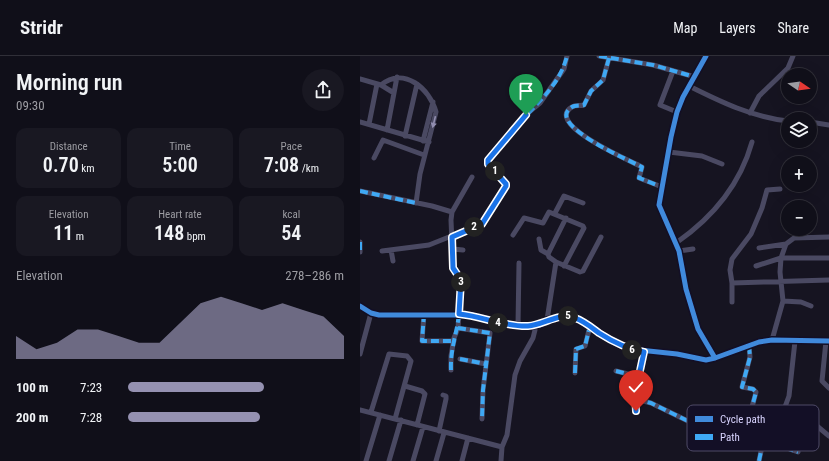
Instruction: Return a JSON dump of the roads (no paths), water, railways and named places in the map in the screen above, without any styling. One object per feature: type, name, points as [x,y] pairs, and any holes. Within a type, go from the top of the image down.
[{"type":"street","points":[[382,251],[429,245],[482,224],[506,184],[488,164],[488,160],[523,117],[540,103],[561,74],[567,56]]},
{"type":"street","points":[[599,56],[696,77]]},
{"type":"street","points":[[706,56],[677,112],[659,205],[679,251],[686,289],[698,329],[715,358]]},
{"type":"street","points":[[750,113],[759,96],[788,68],[793,56]]},
{"type":"street","points":[[607,57],[603,80],[591,91],[584,104],[572,107],[567,115],[568,120],[579,132],[595,143],[642,167],[640,178],[662,187]]},
{"type":"street","points":[[673,71],[660,105],[677,112]]},
{"type":"street","points":[[387,130],[397,77]]},
{"type":"street","points":[[379,84],[397,77],[411,79],[425,90],[433,102],[436,112],[429,142],[424,155],[416,203]]},
{"type":"street","points":[[360,79],[379,84],[394,93]]},
{"type":"street","points":[[369,124],[379,84]]},
{"type":"street","points":[[405,136],[417,84]]},
{"type":"street","points":[[690,86],[750,113],[781,120]]},
{"type":"street","points":[[423,140],[433,102]]},
{"type":"street","points":[[360,122],[429,142]]},
{"type":"street","points":[[817,123],[829,125]]},
{"type":"street","points":[[374,158],[383,140],[424,155]]},
{"type":"street","points":[[676,243],[714,212],[724,199],[750,152],[752,142]]},
{"type":"street","points":[[669,152],[702,156],[722,164]]},
{"type":"street","points":[[451,370],[454,341],[458,328],[461,280],[453,268],[452,212],[472,177]]},
{"type":"street","points":[[732,302],[730,270],[732,259],[751,234],[762,208],[767,190],[780,189]]},
{"type":"street","points":[[360,192],[452,212]]},
{"type":"street","points":[[555,213],[564,196],[583,203]]},
{"type":"street","points":[[512,235],[524,218],[543,223],[548,212],[555,213],[583,226],[584,228],[564,266]]},
{"type":"street","points":[[548,254],[566,218]]},
{"type":"street","points":[[759,248],[786,244],[794,238],[829,236]]},
{"type":"street","points":[[539,239],[541,250],[548,254],[549,257],[564,266],[580,272],[583,271],[601,237]]},
{"type":"street","points":[[360,242],[360,252]]},
{"type":"street","points":[[772,340],[783,299],[781,258],[786,244]]},
{"type":"street","points":[[453,249],[462,250]]},
{"type":"street","points":[[679,251],[693,249]]},
{"type":"street","points":[[391,250],[392,261]]},
{"type":"street","points":[[756,266],[781,258],[829,258]]},
{"type":"street","points":[[547,320],[556,262]]},
{"type":"street","points":[[518,263],[518,326]]},
{"type":"street","points":[[732,283],[829,280]]},
{"type":"street","points":[[783,299],[801,302],[811,306]]},
{"type":"street","points":[[360,306],[371,313],[391,315],[472,315],[500,324],[518,326],[534,325],[547,320],[570,316],[630,349],[644,352],[677,354],[698,359],[715,358],[749,346],[772,340],[827,341],[822,381],[829,388]]},
{"type":"street","points":[[360,354],[371,313]]},
{"type":"street","points":[[424,314],[422,341],[454,341]]},
{"type":"street","points":[[501,461],[502,447],[507,436],[515,375],[520,361],[533,338],[535,330],[534,325]]},
{"type":"street","points":[[575,373],[576,349],[584,346],[590,326]]},
{"type":"street","points":[[458,328],[489,332],[482,419]]},
{"type":"street","points":[[785,405],[788,396],[795,341]]},
{"type":"street","points":[[749,346],[750,357],[742,387],[753,389],[756,392],[753,405]]},
{"type":"street","points":[[636,411],[635,394],[640,377],[644,352]]},
{"type":"street","points":[[371,412],[389,354],[407,356],[410,358],[412,361],[405,386],[389,461]]},
{"type":"street","points":[[460,359],[486,364]]},
{"type":"street","points":[[616,371],[640,377]]},
{"type":"street","points":[[405,386],[422,391],[425,394],[417,425]]},
{"type":"street","points":[[436,461],[446,399],[446,396],[443,395]]},
{"type":"street","points":[[636,399],[651,403],[687,421]]},
{"type":"street","points":[[360,409],[441,432],[502,447]]},
{"type":"street","points":[[366,461],[380,415]]},
{"type":"street","points":[[413,461],[423,427]]},
{"type":"street","points":[[819,428],[829,436]]},
{"type":"street","points":[[462,461],[468,438]]},
{"type":"street","points":[[759,461],[761,451]]}]
